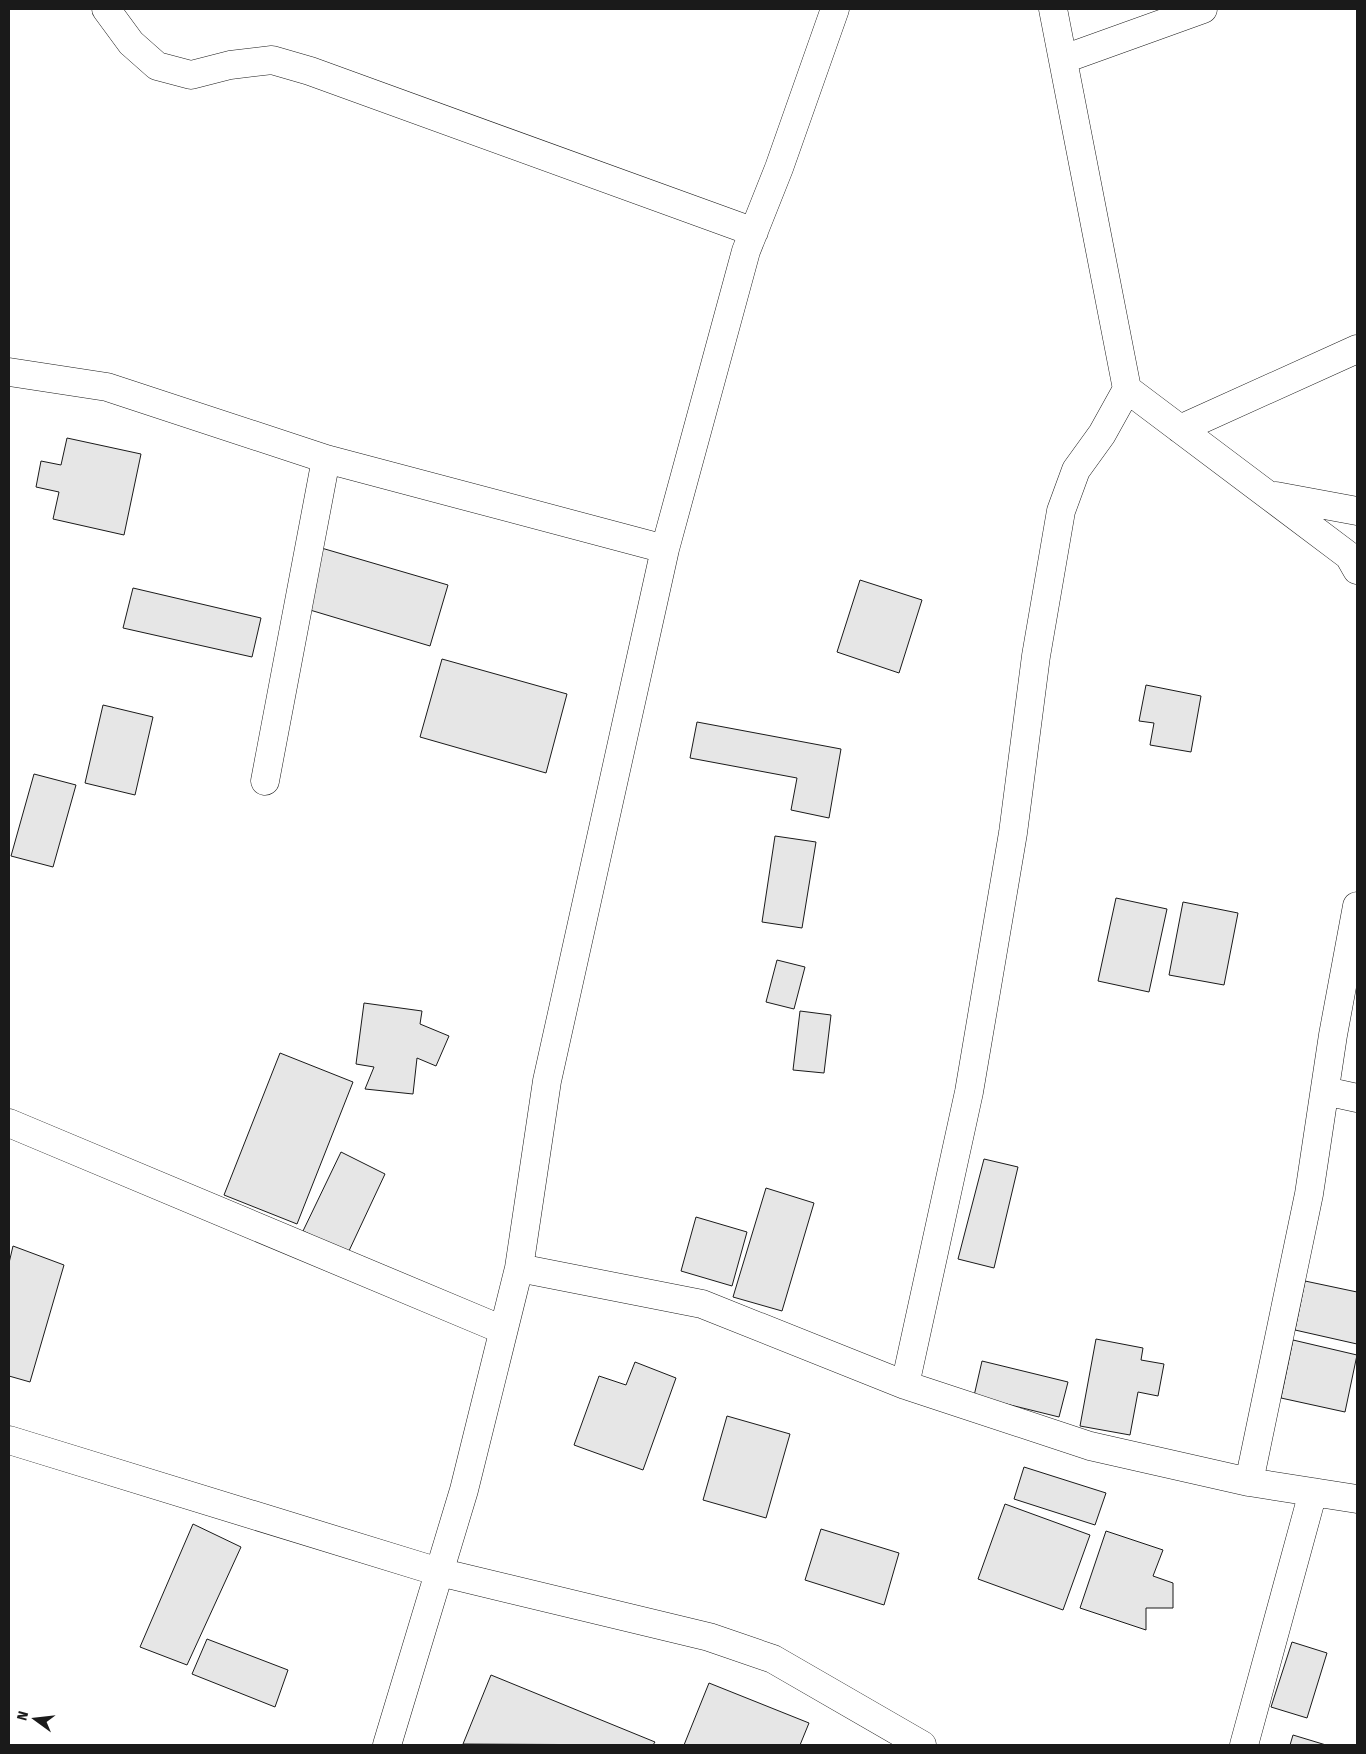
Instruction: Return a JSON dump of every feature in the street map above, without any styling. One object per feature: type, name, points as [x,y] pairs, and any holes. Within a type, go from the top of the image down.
[{"type":"street","points":[[106,9],[131,44],[157,66],[191,75],[230,65],[272,60],[310,70],[754,232]]},
{"type":"street","points":[[387,1745],[464,1490],[519,1268],[547,1081],[665,549],[746,251],[779,168],[836,9]]},
{"type":"street","points":[[905,1386],[969,1092],[1013,833],[1036,656],[1061,511],[1076,470],[1102,434],[1127,390],[1100,261],[1064,59],[1053,9]]},
{"type":"street","points":[[1064,59],[1203,9]]},
{"type":"street","points":[[1180,429],[1357,349]]},
{"type":"street","points":[[9,372],[107,387],[326,459],[665,549]]},
{"type":"street","points":[[1127,390],[1272,496],[1349,556],[1357,570]]},
{"type":"street","points":[[265,781],[326,459]]},
{"type":"street","points":[[1272,496],[1357,511]]},
{"type":"street","points":[[1249,1482],[1309,1194],[1357,906]]},
{"type":"street","points":[[1325,1092],[1357,1098]]},
{"type":"street","points":[[9,1123],[504,1330]]},
{"type":"street","points":[[519,1268],[702,1304],[905,1386],[1090,1446],[1249,1482],[1357,1499]]},
{"type":"street","points":[[9,1442],[439,1572],[709,1637],[773,1659],[922,1745]]},
{"type":"street","points":[[1244,1745],[1313,1492]]},
{"type":"building","points":[[67,438],[141,454],[124,535],[53,519],[59,492],[36,487],[41,461],[61,465]]},
{"type":"building","points":[[318,547],[448,585],[430,646],[300,607]]},
{"type":"building","points":[[860,580],[922,600],[899,673],[837,652]]},
{"type":"building","points":[[133,588],[261,618],[252,657],[123,628]]},
{"type":"building","points":[[442,659],[567,694],[546,773],[420,737]]},
{"type":"building","points":[[1146,685],[1201,696],[1191,752],[1150,745],[1154,723],[1139,721]]},
{"type":"building","points":[[103,705],[153,717],[135,795],[85,783]]},
{"type":"building","points":[[697,722],[841,749],[829,818],[791,810],[797,778],[690,758]]},
{"type":"building","points":[[34,774],[76,785],[53,867],[11,856]]},
{"type":"building","points":[[775,836],[816,842],[802,928],[762,922]]},
{"type":"building","points":[[1116,898],[1167,909],[1149,992],[1098,981]]},
{"type":"building","points":[[1183,902],[1238,913],[1224,985],[1169,975]]},
{"type":"building","points":[[777,960],[805,967],[794,1009],[766,1002]]},
{"type":"building","points":[[364,1003],[422,1011],[420,1024],[449,1036],[436,1066],[417,1058],[413,1094],[365,1089],[374,1067],[356,1064]]},
{"type":"building","points":[[800,1011],[831,1015],[824,1073],[793,1070]]},
{"type":"building","points":[[280,1053],[353,1082],[297,1224],[224,1195]]},
{"type":"building","points":[[341,1152],[385,1174],[348,1253],[303,1231]]},
{"type":"building","points":[[984,1159],[1018,1167],[994,1268],[958,1259]]},
{"type":"building","points":[[766,1188],[814,1203],[782,1311],[733,1297]]},
{"type":"building","points":[[696,1217],[747,1232],[732,1286],[681,1271]]},
{"type":"building","points":[[13,1246],[64,1265],[30,1382],[9,1376],[9,1263]]},
{"type":"building","points":[[1305,1281],[1357,1292],[1357,1344],[1295,1330]]},
{"type":"building","points":[[1096,1339],[1143,1348],[1141,1360],[1164,1364],[1158,1396],[1138,1392],[1130,1435],[1080,1426]]},
{"type":"building","points":[[1293,1340],[1357,1355],[1345,1412],[1281,1398]]},
{"type":"building","points":[[982,1361],[1068,1382],[1059,1417],[974,1396]]},
{"type":"building","points":[[635,1362],[676,1378],[643,1470],[574,1445],[599,1376],[626,1385]]},
{"type":"building","points":[[727,1416],[790,1434],[766,1518],[703,1500]]},
{"type":"building","points":[[1024,1467],[1106,1493],[1095,1525],[1014,1499]]},
{"type":"building","points":[[1005,1504],[1090,1535],[1063,1610],[978,1579]]},
{"type":"building","points":[[193,1524],[241,1547],[187,1665],[140,1647]]},
{"type":"building","points":[[821,1529],[899,1553],[884,1605],[805,1580]]},
{"type":"building","points":[[1106,1531],[1163,1550],[1153,1576],[1173,1583],[1173,1608],[1146,1608],[1146,1630],[1080,1608]]},
{"type":"building","points":[[207,1639],[288,1670],[275,1707],[192,1674]]},
{"type":"building","points":[[1292,1642],[1327,1653],[1307,1718],[1271,1707]]},
{"type":"building","points":[[491,1675],[655,1742],[653,1745],[463,1744]]},
{"type":"building","points":[[709,1683],[809,1723],[800,1745],[684,1745]]},
{"type":"building","points":[[1293,1735],[1326,1745],[1290,1745]]}]
